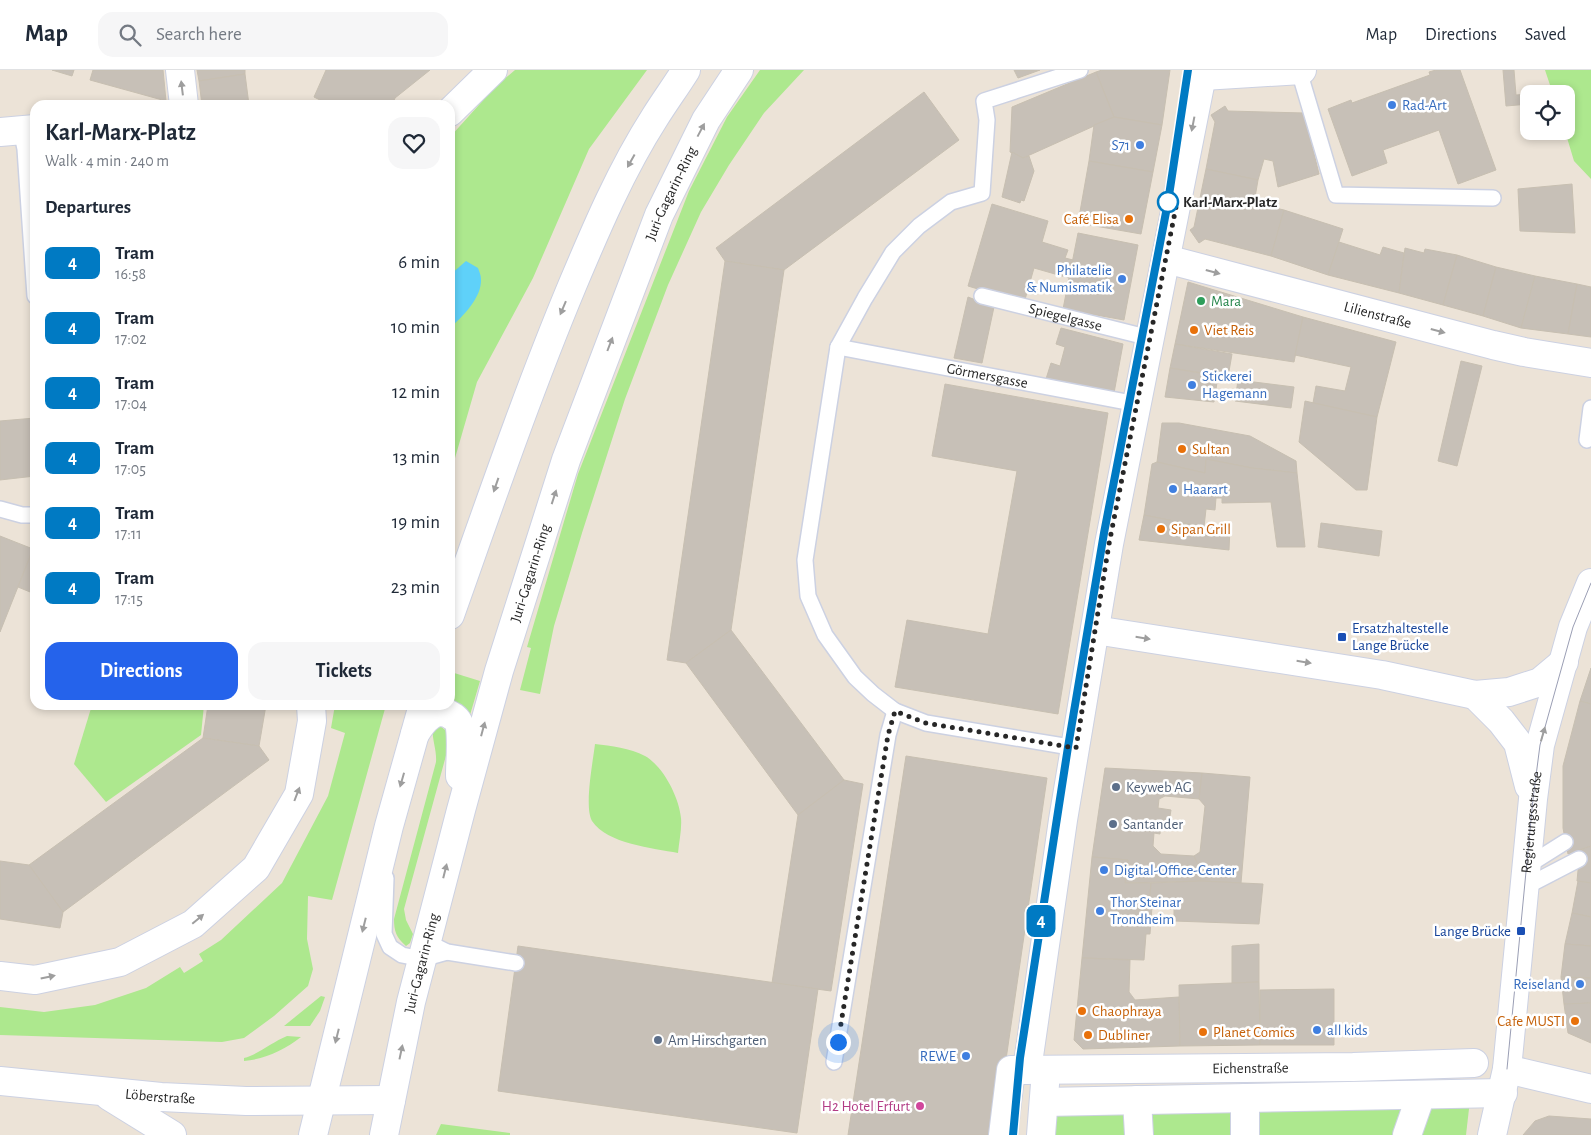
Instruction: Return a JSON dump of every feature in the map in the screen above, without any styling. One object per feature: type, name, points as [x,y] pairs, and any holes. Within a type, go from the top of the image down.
[{"type":"street","points":[[180,70],[183,100]]},
{"type":"street","points":[[455,107],[493,70]]},
{"type":"street","points":[[455,602],[512,439],[552,333],[586,253],[612,195],[649,127],[686,70]]},
{"type":"street","name":"Juri-Gagarin-Ring","points":[[384,1135],[391,1100],[435,956],[429,931],[460,810],[499,670],[570,451],[659,215],[706,120],[739,70]]},
{"type":"street","points":[[1041,1135],[1044,1102],[1036,1070],[1063,820],[1109,544],[1203,73],[1300,70]]},
{"type":"street","name":"Lilienstraße","points":[[1166,259],[1493,345],[1591,363]]},
{"type":"street","name":"Regierungsstraße","points":[[1492,1135],[1505,1081],[1540,745],[1573,627],[1591,583]]},
{"type":"street","points":[[1095,630],[1363,672],[1475,695],[1509,692],[1540,682],[1564,662]]},
{"type":"street","points":[[1475,695],[1501,720],[1518,743],[1533,799]]},
{"type":"street","points":[[0,976],[35,980],[120,962],[193,924],[256,868],[299,794],[312,721],[311,710]]},
{"type":"street","points":[[313,1135],[388,826],[422,710]]},
{"type":"street","points":[[415,734],[427,717],[434,713],[447,713],[456,718],[460,726],[460,810]]},
{"type":"street","name":"Eichenstraße","points":[[1036,1070],[1346,1067],[1474,1063]]},
{"type":"street","points":[[1003,1135],[1011,1070],[1036,1070]]},
{"type":"street","name":"Löberstraße","points":[[0,1081],[161,1098],[238,1101],[321,1100]]},
{"type":"street","points":[[1044,1102],[1421,1095],[1505,1081],[1591,1089]]},
{"type":"street","points":[[103,1092],[172,1135]]},
{"type":"street","points":[[1407,1135],[1421,1095]]},
{"type":"street","points":[[1245,1098],[1245,1135]]},
{"type":"street","points":[[321,1100],[391,1100]]},
{"type":"street","points":[[1137,1100],[1139,1135]]},
{"type":"lane","points":[[1076,748],[926,723],[895,711],[855,677],[825,635],[808,596],[805,560],[838,347],[865,298],[893,252],[919,226],[951,202],[982,192],[987,120],[984,101],[1080,70]]},
{"type":"lane","points":[[1300,70],[1336,195],[1493,198]]},
{"type":"lane","points":[[19,130],[25,149],[30,222]]},
{"type":"lane","name":"Spiegelgasse","points":[[982,296],[1150,338]]},
{"type":"lane","name":"Görmersgasse","points":[[838,347],[1137,404]]},
{"type":"lane","points":[[1587,440],[1591,408]]},
{"type":"lane","points":[[0,509],[22,515],[30,515]]},
{"type":"lane","points":[[834,1062],[888,735],[895,711]]},
{"type":"lane","points":[[388,826],[384,934],[390,947],[402,955],[516,963]]},
{"type":"lane","points":[[1526,877],[1565,842]]},
{"type":"lane","points":[[1526,877],[1579,859]]},
{"type":"green space","points":[[515,70],[647,70],[589,149],[533,278],[477,382],[455,458],[455,131],[496,86]]},
{"type":"green space","points":[[760,70],[804,70],[764,113],[729,165],[701,212],[668,285],[625,399],[554,626],[540,694],[520,690],[531,648],[527,647],[578,474],[689,191],[727,117]]},
{"type":"green space","points":[[1545,70],[1591,70],[1591,179],[1574,161],[1568,140],[1575,140],[1575,85],[1550,85]]},
{"type":"green space","points":[[455,673],[480,681],[470,715],[464,713],[455,701]]},
{"type":"green space","points":[[90,710],[204,710],[201,735],[106,802],[74,764]]},
{"type":"green space","points":[[334,710],[385,710],[332,900],[308,896],[307,939],[313,969],[308,986],[274,1016],[244,1038],[222,1042],[0,1035],[0,1007],[44,1012],[95,1005],[146,988],[180,967],[184,973],[203,961],[199,954],[221,940],[282,883],[328,796],[345,733],[331,728]]},
{"type":"green space","points":[[433,725],[439,725],[450,734],[450,741],[404,909],[406,920],[413,934],[410,943],[406,946],[396,934],[394,919],[436,762]]},
{"type":"green space","points":[[595,744],[639,753],[652,761],[664,774],[680,810],[681,827],[678,853],[619,840],[599,829],[592,821],[589,795]]},
{"type":"green space","points":[[321,996],[325,997],[320,1011],[310,1026],[284,1026]]},
{"type":"green space","points":[[287,1036],[301,1037],[274,1053],[244,1061],[244,1058]]},
{"type":"green space","points":[[1031,1090],[1470,1100],[1466,1135],[1028,1135]]},
{"type":"green space","points":[[441,1124],[510,1133],[510,1135],[436,1135]]},
{"type":"water","points":[[466,261],[478,268],[481,278],[475,300],[455,323],[455,271]]},
{"type":"building","points":[[52,70],[74,70],[72,76]]},
{"type":"building","points":[[93,70],[163,70],[166,100],[162,100],[90,80]]},
{"type":"building","points":[[197,70],[245,70],[245,74],[199,81]]},
{"type":"building","points":[[326,70],[430,70],[394,100],[320,100],[314,97]]},
{"type":"building","points":[[1014,70],[1040,70],[1018,78]]},
{"type":"building","points":[[1102,70],[1170,70],[1162,125],[1114,117],[1096,72]]},
{"type":"building","points":[[1436,70],[1460,70],[1496,170],[1458,184],[1439,130],[1383,150],[1387,163],[1352,176],[1328,109],[1351,100],[1352,103],[1430,75],[1429,72]]},
{"type":"building","points":[[1503,70],[1514,70],[1516,95],[1520,95],[1520,105],[1506,106]]},
{"type":"building","points":[[1096,72],[1114,117],[1023,158],[1010,152],[1012,107]]},
{"type":"building","points":[[245,74],[248,100],[201,100],[199,81]]},
{"type":"building","points":[[924,92],[959,140],[784,270],[725,261],[716,248]]},
{"type":"building","points":[[1225,106],[1228,111],[1304,113],[1319,174],[1278,187],[1273,161],[1264,159],[1258,180],[1206,169],[1215,122],[1211,115]]},
{"type":"building","points":[[1114,117],[1162,125],[1153,172],[1089,161],[1094,125]]},
{"type":"building","points":[[1012,152],[1023,158],[1029,156],[1034,171],[1024,201],[1021,200],[1020,203],[1002,197]]},
{"type":"building","points":[[1089,161],[1153,172],[1141,234],[1078,223]]},
{"type":"building","points":[[1206,169],[1258,180],[1254,203],[1284,210],[1271,256],[1205,239],[1199,243],[1190,230],[1194,227]]},
{"type":"building","points":[[1572,184],[1575,233],[1520,231],[1518,189]]},
{"type":"building","points":[[992,204],[1048,221],[1042,242],[1068,250],[1065,258],[1073,260],[1069,278],[1034,268],[1024,303],[968,286]]},
{"type":"building","points":[[1284,210],[1343,229],[1328,275],[1271,256]]},
{"type":"building","points":[[1078,233],[1138,245],[1124,320],[1063,309]]},
{"type":"building","points":[[1339,242],[1380,255],[1383,247],[1404,253],[1399,293],[1328,275]]},
{"type":"building","points":[[1405,248],[1424,253],[1425,249],[1457,255],[1443,305],[1399,293]]},
{"type":"building","points":[[1457,255],[1496,267],[1483,316],[1443,305]]},
{"type":"building","points":[[725,261],[784,270],[731,630],[686,663],[667,660]]},
{"type":"building","points":[[1496,267],[1535,276],[1521,328],[1483,316]]},
{"type":"building","points":[[1535,276],[1577,284],[1568,334],[1521,328]]},
{"type":"building","points":[[1188,282],[1303,317],[1294,362],[1175,344]]},
{"type":"building","points":[[1577,284],[1591,287],[1591,337],[1568,334]]},
{"type":"building","points":[[968,297],[994,307],[982,363],[954,358]]},
{"type":"building","points":[[1303,317],[1396,342],[1377,417],[1313,403],[1316,386],[1345,391],[1351,367],[1295,355]]},
{"type":"building","points":[[1061,328],[1123,344],[1114,393],[1046,379],[1051,363],[1060,366],[1065,347],[1056,344]]},
{"type":"building","points":[[1175,344],[1232,354],[1228,377],[1170,368]]},
{"type":"building","points":[[1461,361],[1482,366],[1457,466],[1438,461]]},
{"type":"building","points":[[1170,368],[1218,376],[1214,402],[1165,397]]},
{"type":"building","points":[[1238,380],[1294,387],[1291,408],[1235,401]]},
{"type":"building","points":[[945,384],[1108,413],[1058,714],[895,687],[907,620],[988,634],[1017,471],[932,456]]},
{"type":"building","points":[[1305,401],[1377,417],[1367,490],[1356,490],[1299,442]]},
{"type":"building","points":[[30,418],[30,477],[0,480],[0,421]]},
{"type":"building","points":[[1162,423],[1179,423],[1250,436],[1296,461],[1297,473],[1252,468],[1206,459],[1205,473],[1157,462]]},
{"type":"building","points":[[1206,459],[1252,468],[1297,473],[1305,547],[1277,547],[1271,502],[1222,503],[1222,498],[1216,498],[1215,510],[1206,509],[1204,527],[1144,515],[1152,464],[1157,462],[1205,473]]},
{"type":"building","points":[[1144,515],[1204,527],[1230,528],[1229,550],[1139,540]]},
{"type":"building","points":[[1321,523],[1382,531],[1379,556],[1318,547]]},
{"type":"building","points":[[0,536],[30,548],[30,557],[0,632]]},
{"type":"building","points":[[30,557],[30,592],[18,587]]},
{"type":"building","points":[[731,630],[844,780],[798,815],[686,663]]},
{"type":"building","points":[[1591,668],[1591,704],[1580,701]]},
{"type":"building","points":[[1580,701],[1591,704],[1591,846],[1568,854],[1563,828],[1563,766]]},
{"type":"building","points":[[207,710],[265,710],[259,746],[203,738]]},
{"type":"building","points":[[203,738],[259,746],[269,760],[63,912],[29,865]]},
{"type":"building","points":[[906,756],[1047,778],[995,1135],[848,1135]]},
{"type":"building","points":[[1105,768],[1202,773],[1199,799],[1165,796],[1159,799],[1158,808],[1171,810],[1169,822],[1161,821],[1160,834],[1154,833],[1153,846],[1161,854],[1194,856],[1201,870],[1201,881],[1125,883],[1128,860],[1092,857]]},
{"type":"building","points":[[1202,773],[1250,777],[1241,883],[1201,881],[1201,870],[1194,856],[1200,852],[1205,806],[1199,799]]},
{"type":"building","points":[[844,780],[863,784],[831,991],[772,983],[798,815]]},
{"type":"building","points":[[1591,846],[1591,883],[1577,881],[1580,850]]},
{"type":"building","points":[[1092,857],[1128,860],[1125,883],[1151,883],[1149,907],[1152,907],[1150,934],[1146,934],[1144,960],[1082,958]]},
{"type":"building","points":[[0,861],[29,865],[63,912],[60,928],[0,919]]},
{"type":"building","points":[[1201,881],[1263,884],[1259,924],[1174,921],[1174,909],[1149,907],[1151,883]]},
{"type":"building","points":[[1578,881],[1591,883],[1591,917],[1572,913]]},
{"type":"building","points":[[1572,913],[1591,917],[1591,946],[1565,944]]},
{"type":"building","points":[[1259,944],[1259,982],[1232,983],[1232,946]]},
{"type":"building","points":[[1565,944],[1591,946],[1591,978],[1561,977]]},
{"type":"building","name":"Am Hirschgarten","points":[[518,946],[818,989],[797,1133],[498,1091]]},
{"type":"building","points":[[1082,958],[1130,960],[1129,992],[1135,1000],[1179,997],[1180,1046],[1083,1049],[1074,1040]]},
{"type":"building","points":[[1561,977],[1591,978],[1591,1003],[1564,1004]]},
{"type":"building","points":[[1259,982],[1260,1045],[1180,1046],[1179,985]]},
{"type":"building","points":[[1334,989],[1334,1045],[1260,1045],[1260,990]]},
{"type":"building","points":[[1591,1003],[1591,1043],[1568,1033],[1564,1004]]},
{"type":"building","points":[[1549,1116],[1591,1119],[1591,1135],[1523,1135],[1535,1121]]},
{"type":"tram line","points":[[1013,1135],[1020,1058],[1068,747],[1104,533],[1168,202],[1188,70]]},
{"type":"tram line","name":"4","points":[[1013,1135],[1020,1058],[1068,747],[1104,533],[1168,202],[1188,70]]},
{"type":"tram line","points":[[1507,1069],[1540,745],[1573,627],[1591,583]]},
{"type":"place","name":"Rad-Art","points":[[1392,105]]},
{"type":"place","name":"S71","points":[[1140,145]]},
{"type":"place","name":"Karl-Marx-Platz","points":[[1168,202]]},
{"type":"place","name":"Café Elisa","points":[[1129,219]]},
{"type":"place","name":"Philatelie & Numismatik","points":[[1122,279]]},
{"type":"place","name":"Mara","points":[[1201,301]]},
{"type":"place","name":"Viet Reis","points":[[1194,330]]},
{"type":"place","name":"Stickerei Hagemann","points":[[1192,385]]},
{"type":"place","name":"Sultan","points":[[1182,449]]},
{"type":"place","name":"Haarart","points":[[1173,489]]},
{"type":"place","name":"Sipan Grill","points":[[1161,529]]},
{"type":"place","name":"Ersatzhaltestelle Lange Brücke","points":[[1342,637]]},
{"type":"place","name":"Keyweb AG","points":[[1116,787]]},
{"type":"place","name":"Santander","points":[[1113,824]]},
{"type":"place","name":"Digital-Office-Center","points":[[1104,870]]},
{"type":"place","name":"Thor Steinar Trondheim","points":[[1100,911]]},
{"type":"place","name":"Lange Brücke","points":[[1521,931]]},
{"type":"place","name":"Reiseland","points":[[1580,984]]},
{"type":"place","name":"Chaophraya","points":[[1082,1011]]},
{"type":"place","name":"Cafe MUSTI","points":[[1575,1021]]},
{"type":"place","name":"all kids","points":[[1317,1030]]},
{"type":"place","name":"Planet Comics","points":[[1203,1032]]},
{"type":"place","name":"Dubliner","points":[[1088,1035]]},
{"type":"place","name":"Am Hirschgarten","points":[[658,1040]]},
{"type":"place","name":"REWE","points":[[966,1056]]},
{"type":"place","name":"H2 Hotel Erfurt","points":[[920,1106]]},
{"type":"route","points":[[838,1042],[888,735],[895,711],[926,723],[1076,748],[1109,544],[1176,207],[1168,202]]}]
